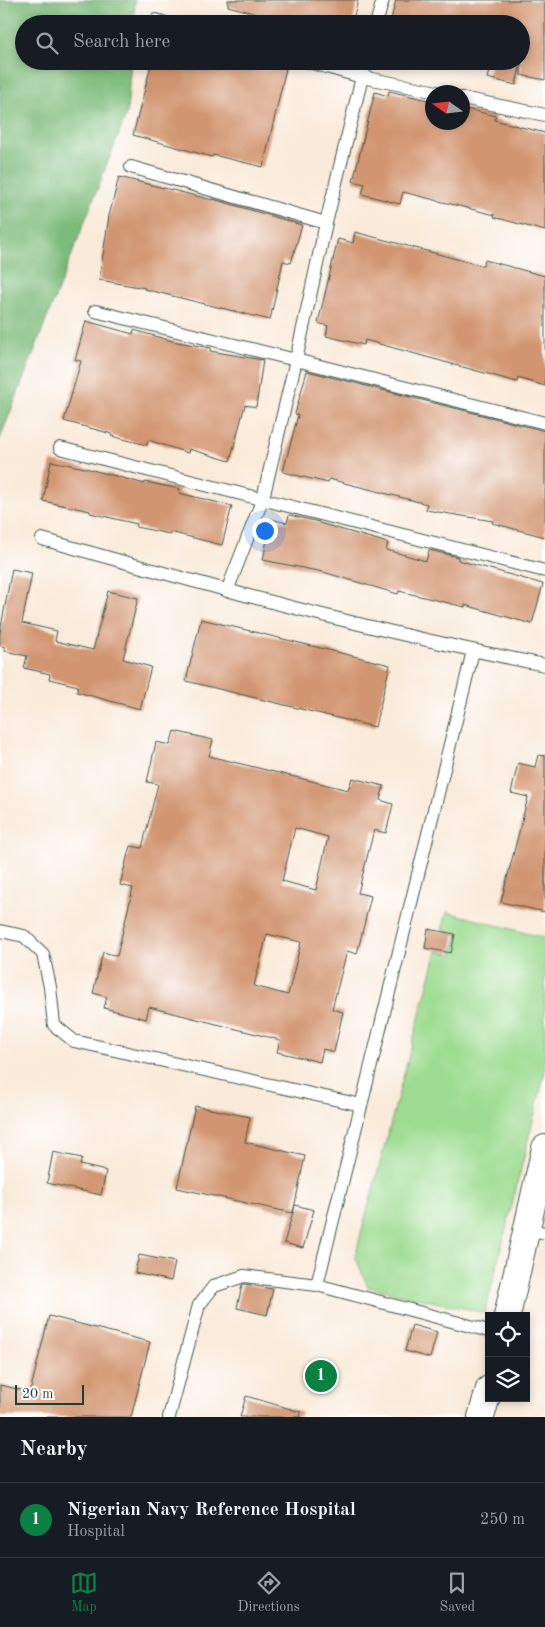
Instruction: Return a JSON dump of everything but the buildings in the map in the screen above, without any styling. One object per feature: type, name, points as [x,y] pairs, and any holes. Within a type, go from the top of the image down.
[{"type":"street","points":[[508,1312],[535,1231],[545,1148]]},
{"type":"street","points":[[481,1417],[485,1402]]},
{"type":"lane","points":[[379,15],[383,0]]},
{"type":"lane","points":[[337,70],[425,90]]},
{"type":"lane","points":[[227,591],[263,498],[326,223],[364,70]]},
{"type":"lane","points":[[470,100],[545,115]]},
{"type":"lane","points":[[131,167],[326,223]]},
{"type":"lane","points":[[95,311],[545,423]]},
{"type":"lane","points":[[60,448],[545,571]]},
{"type":"lane","points":[[42,539],[227,591],[473,651],[545,665]]},
{"type":"lane","points":[[317,1285],[473,651]]},
{"type":"lane","points":[[0,931],[24,936],[43,954],[50,987],[54,1025],[74,1041],[361,1105]]},
{"type":"lane","points":[[169,1417],[199,1305],[214,1286],[244,1276],[317,1285],[485,1330]]},
{"type":"green space","points":[[0,0],[135,0],[134,15],[15,15],[15,70],[130,70],[127,113],[0,439]]},
{"type":"green space","points":[[447,912],[545,938],[545,1072],[485,1313],[368,1287],[355,1256],[437,951],[452,955],[458,935],[442,930]]},
{"type":"place","name":"Nigerian Navy Reference Hospital","points":[[321,1376]]}]
